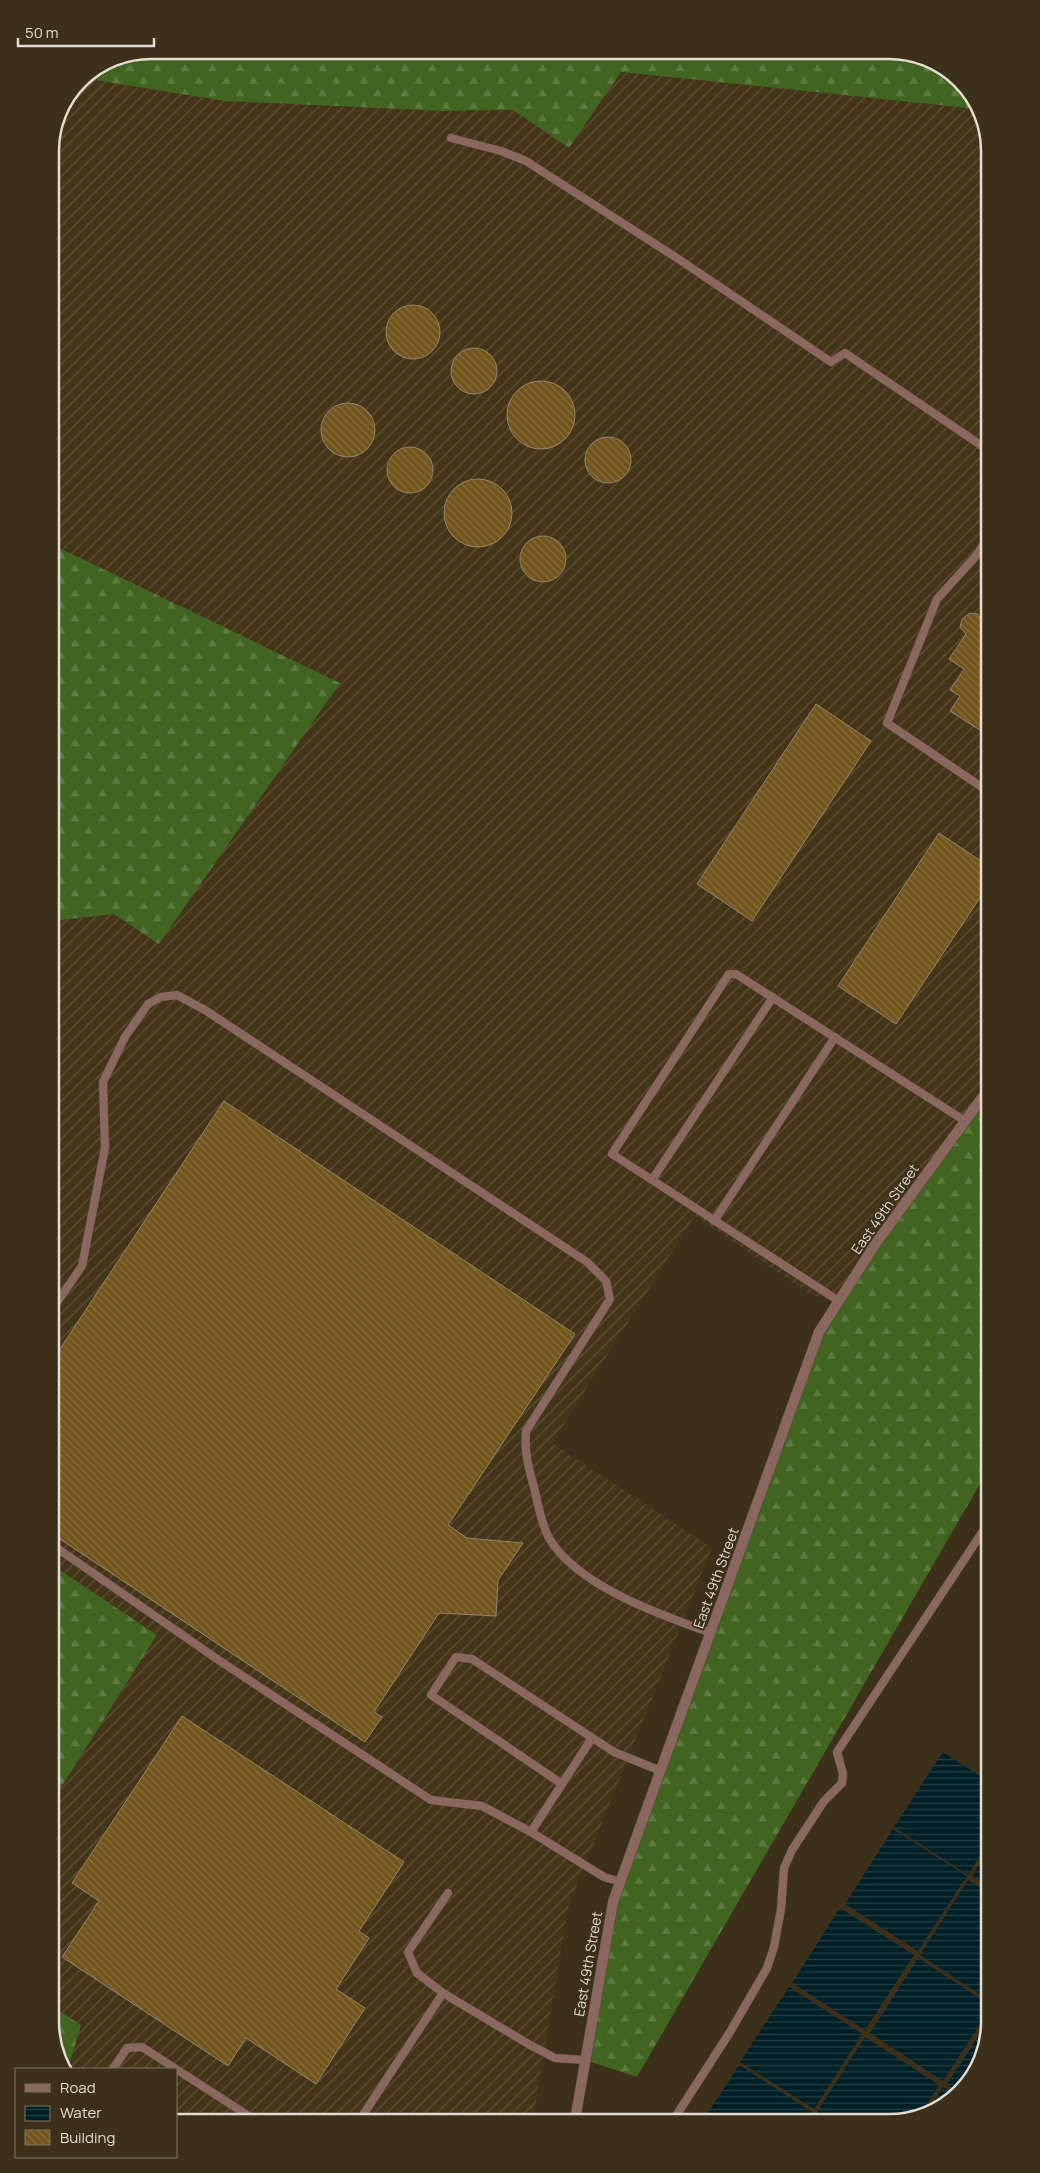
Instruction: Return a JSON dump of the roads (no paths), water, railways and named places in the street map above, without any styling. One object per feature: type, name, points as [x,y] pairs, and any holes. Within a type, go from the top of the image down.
[{"type":"street","name":"East 49th Street","points":[[576,2114],[613,1902],[819,1332],[876,1243],[981,1099]]},
{"type":"lane","points":[[450,138],[501,151],[526,161],[680,260],[831,362],[845,353],[981,445]]},
{"type":"lane","points":[[981,548],[937,600],[887,723],[981,787]]},
{"type":"lane","points":[[839,1301],[614,1156],[612,1151],[729,974],[736,974],[773,997],[965,1121]]},
{"type":"lane","points":[[59,1299],[82,1266],[105,1148],[103,1082],[124,1037],[148,1004],[161,998],[177,995],[205,1010],[587,1262],[606,1281],[610,1299],[526,1431],[524,1450],[536,1498],[548,1537],[563,1558],[619,1595],[672,1619],[711,1633]]},
{"type":"lane","points":[[652,1180],[773,997]]},
{"type":"lane","points":[[714,1221],[835,1037]]},
{"type":"lane","points":[[677,2114],[730,2032],[767,1968],[774,1947],[781,1909],[784,1868],[792,1850],[824,1801],[842,1783],[843,1774],[837,1752],[981,1534]]},
{"type":"lane","points":[[59,1549],[217,1658],[431,1800],[482,1806],[531,1832],[604,1877],[621,1882]]},
{"type":"lane","points":[[562,1784],[431,1695],[456,1657],[472,1659],[614,1752],[660,1771]]},
{"type":"lane","points":[[531,1832],[592,1738]]},
{"type":"lane","points":[[448,1893],[408,1952],[417,1973],[443,1993],[555,2058],[586,2060]]},
{"type":"lane","points":[[364,2114],[443,1993]]},
{"type":"lane","points":[[115,2068],[127,2048],[142,2047],[174,2068]]},
{"type":"lane","points":[[178,2070],[246,2114]]},
{"type":"water","points":[[943,1752],[981,1777],[981,1854],[968,1875],[894,1827]]},
{"type":"water","points":[[893,1829],[967,1876],[918,1951],[845,1904]]},
{"type":"water","points":[[981,1862],[981,1882],[972,1876]]},
{"type":"water","points":[[968,1880],[981,1888],[981,1995],[920,1955]]},
{"type":"water","points":[[840,1908],[914,1955],[865,2030],[792,1983]]},
{"type":"water","points":[[918,1958],[981,1999],[981,2023],[943,2081],[870,2033]]},
{"type":"water","points":[[789,1987],[862,2034],[814,2109],[740,2062]]},
{"type":"water","points":[[980,2033],[976,2052],[966,2073],[953,2088],[947,2084]]},
{"type":"water","points":[[865,2037],[939,2085],[925,2106],[913,2111],[889,2114],[820,2114],[817,2112]]},
{"type":"water","points":[[739,2065],[812,2112],[811,2114],[707,2114]]},
{"type":"water","points":[[943,2087],[949,2091],[935,2102],[932,2103]]}]
